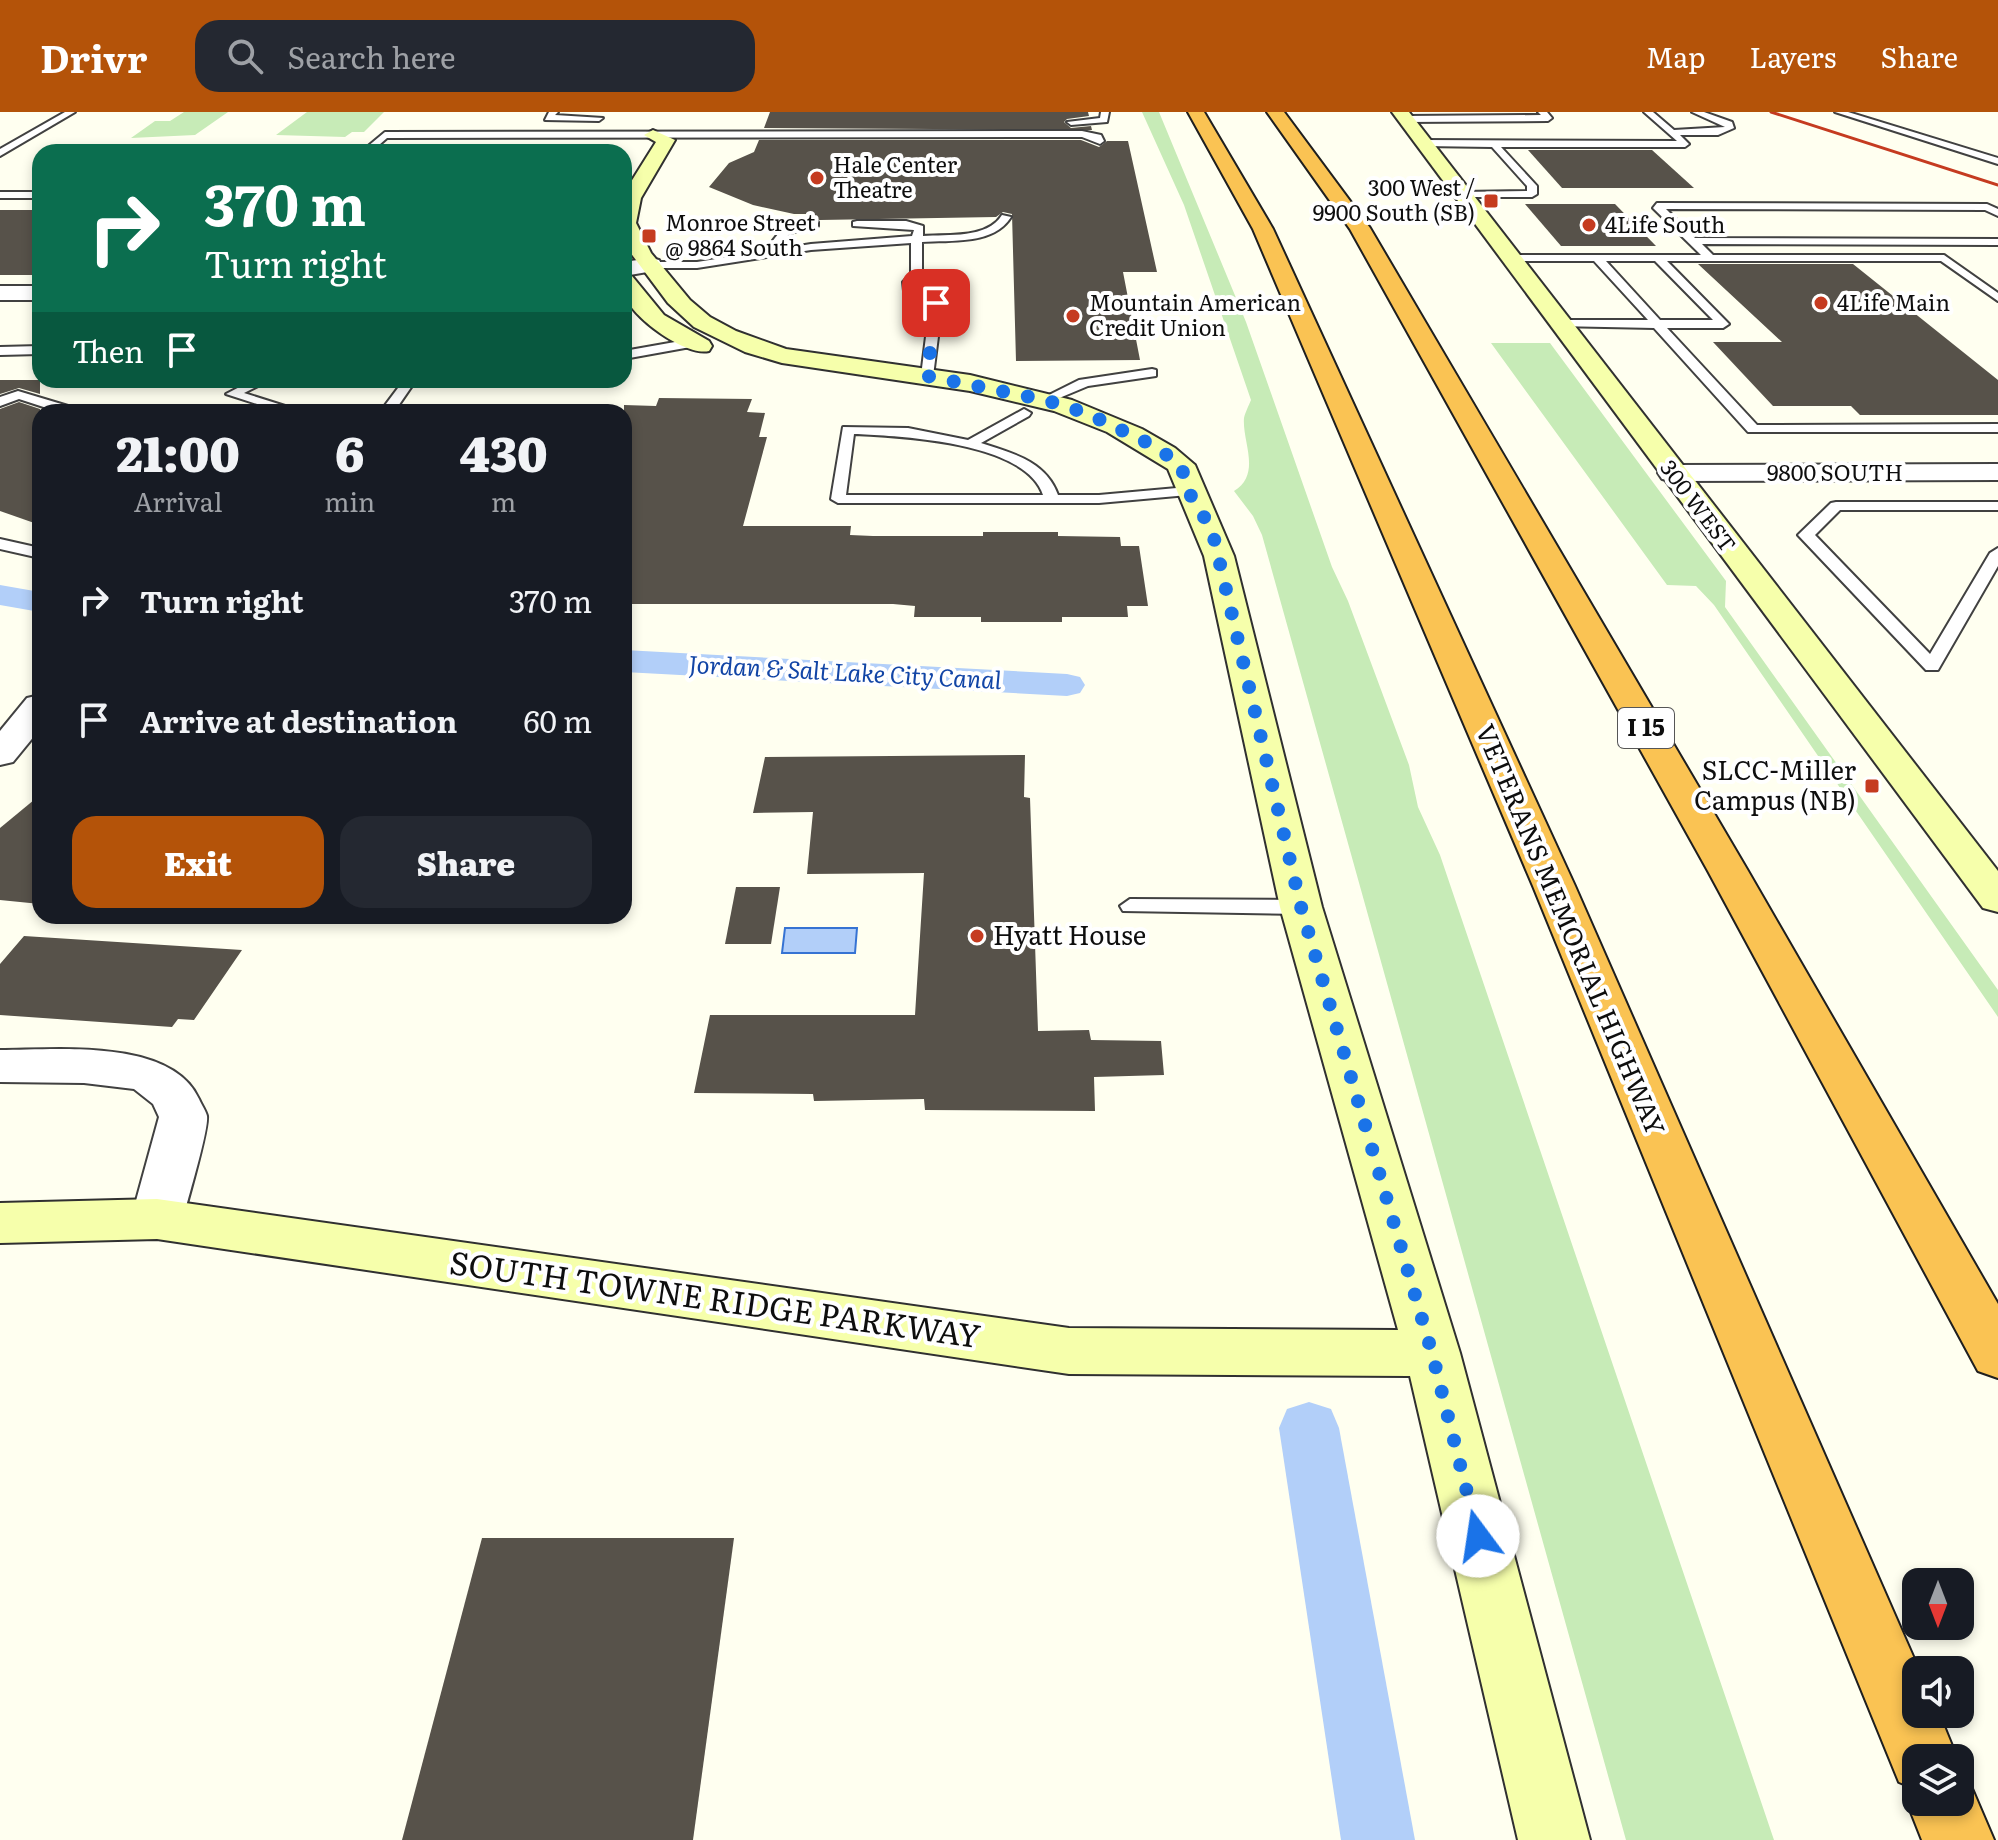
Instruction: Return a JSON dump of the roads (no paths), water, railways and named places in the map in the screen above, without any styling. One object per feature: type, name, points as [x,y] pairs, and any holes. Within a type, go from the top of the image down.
[{"type":"highway","name":"VETERANS MEMORIAL HIGHWAY","points":[[1196,112],[1263,229],[1547,872],[1917,1744]]},
{"type":"highway","name":"I 15","points":[[1275,112],[1360,228],[1720,858],[1998,1355]]},
{"type":"highway","points":[[1948,1816],[1958,1840]]},
{"type":"street","points":[[653,135],[667,112]]},
{"type":"street","name":"300 WEST","points":[[1402,115],[1998,899]]},
{"type":"street","points":[[632,149],[638,140],[653,135],[666,140],[632,204]]},
{"type":"street","points":[[632,240],[683,307],[726,336],[807,361],[927,376],[1034,406],[1138,468],[1188,491]]},
{"type":"street","points":[[632,268],[651,265]]},
{"type":"street","points":[[632,291],[656,320],[692,343],[772,370],[854,384],[1086,413],[1154,446],[1181,465],[1188,491],[1205,515],[1219,556],[1301,907],[1432,1353],[1554,1840]]},
{"type":"street","points":[[0,293],[32,293]]},
{"type":"street","name":"9800 SOUTH","points":[[1672,473],[1998,472]]},
{"type":"street","points":[[0,1066],[84,1067],[146,1074],[173,1094],[183,1117],[157,1219]]},
{"type":"street","name":"SOUTH TOWNE RIDGE PARKWAY","points":[[0,1223],[157,1219],[1069,1351],[1432,1353]]},
{"type":"lane","points":[[0,153],[71,112]]},
{"type":"lane","points":[[554,112],[548,118],[601,115]]},
{"type":"lane","points":[[1067,122],[1104,120],[1105,112]]},
{"type":"lane","points":[[1423,143],[1685,144],[1648,112]]},
{"type":"lane","points":[[1673,133],[1718,132],[1730,128],[1729,124],[1696,112]]},
{"type":"lane","points":[[1839,112],[1998,161]]},
{"type":"lane","points":[[580,144],[601,115]]},
{"type":"lane","points":[[1402,115],[1548,118]]},
{"type":"lane","points":[[720,134],[726,122]]},
{"type":"lane","points":[[375,144],[385,135],[720,134],[863,139],[1082,134],[1098,137],[1100,141]]},
{"type":"lane","points":[[1462,195],[1532,194],[1532,186],[1494,144]]},
{"type":"lane","points":[[0,195],[32,195]]},
{"type":"lane","points":[[1710,258],[1657,206],[1987,207],[1998,213]]},
{"type":"lane","points":[[1873,206],[1885,215]]},
{"type":"lane","points":[[651,265],[697,265],[793,250],[985,233],[1003,225],[1006,217]]},
{"type":"lane","points":[[780,242],[786,231],[814,224]]},
{"type":"lane","points":[[857,224],[914,225],[919,228],[915,251],[917,273],[909,282],[910,291],[936,303]]},
{"type":"lane","points":[[1910,233],[1998,298]]},
{"type":"lane","points":[[651,265],[682,257],[780,242],[865,234],[918,240]]},
{"type":"lane","points":[[1693,241],[1998,242]]},
{"type":"lane","points":[[780,242],[793,250]]},
{"type":"lane","points":[[1509,258],[1944,258]]},
{"type":"lane","points":[[1560,324],[1723,324],[1658,258]]},
{"type":"lane","points":[[1598,259],[1753,429],[1998,428]]},
{"type":"lane","points":[[917,273],[948,284],[951,290],[948,296],[936,303]]},
{"type":"lane","points":[[927,376],[936,303]]},
{"type":"lane","points":[[632,354],[692,343]]},
{"type":"lane","points":[[0,351],[32,350]]},
{"type":"lane","points":[[970,444],[1067,386],[1102,377],[1152,373]]},
{"type":"lane","points":[[246,388],[232,394],[268,404]]},
{"type":"lane","points":[[0,402],[18,395],[47,404]]},
{"type":"lane","points":[[1052,499],[1049,484],[1041,474],[1026,464],[970,444],[908,432],[848,430],[838,499],[1052,499],[1125,498],[1188,491]]},
{"type":"lane","points":[[1998,506],[1836,506],[1806,535],[1932,666],[1998,553]]},
{"type":"lane","points":[[0,544],[32,551]]},
{"type":"lane","points":[[1130,906],[1301,907]]},
{"type":"water","points":[[785,928],[857,928],[855,953],[782,953]]},
{"type":"waterway","name":"Jordan & Salt Lake City Canal","points":[[0,595],[32,601]]},
{"type":"waterway","name":"Jordan & Salt Lake City Canal","points":[[632,661],[1067,685]]},
{"type":"waterway","name":"Jordan & Salt Lake City Canal","points":[[1309,1428],[1378,1840]]},
{"type":"railway","points":[[1771,112],[1998,185]]},
{"type":"place","name":"Hale Center Theatre","points":[[817,178]]},
{"type":"place","name":"300 West / 9900 South (SB)","points":[[1491,201]]},
{"type":"place","name":"4Life South","points":[[1589,225]]},
{"type":"place","name":"Monroe Street @ 9864 South","points":[[649,236]]},
{"type":"place","name":"4Life Main","points":[[1821,303]]},
{"type":"place","name":"Mountain American Credit Union","points":[[1073,316]]},
{"type":"place","name":"SLCC-Miller Campus (NB)","points":[[1872,786]]},
{"type":"place","name":"Hyatt House","points":[[977,936]]}]
